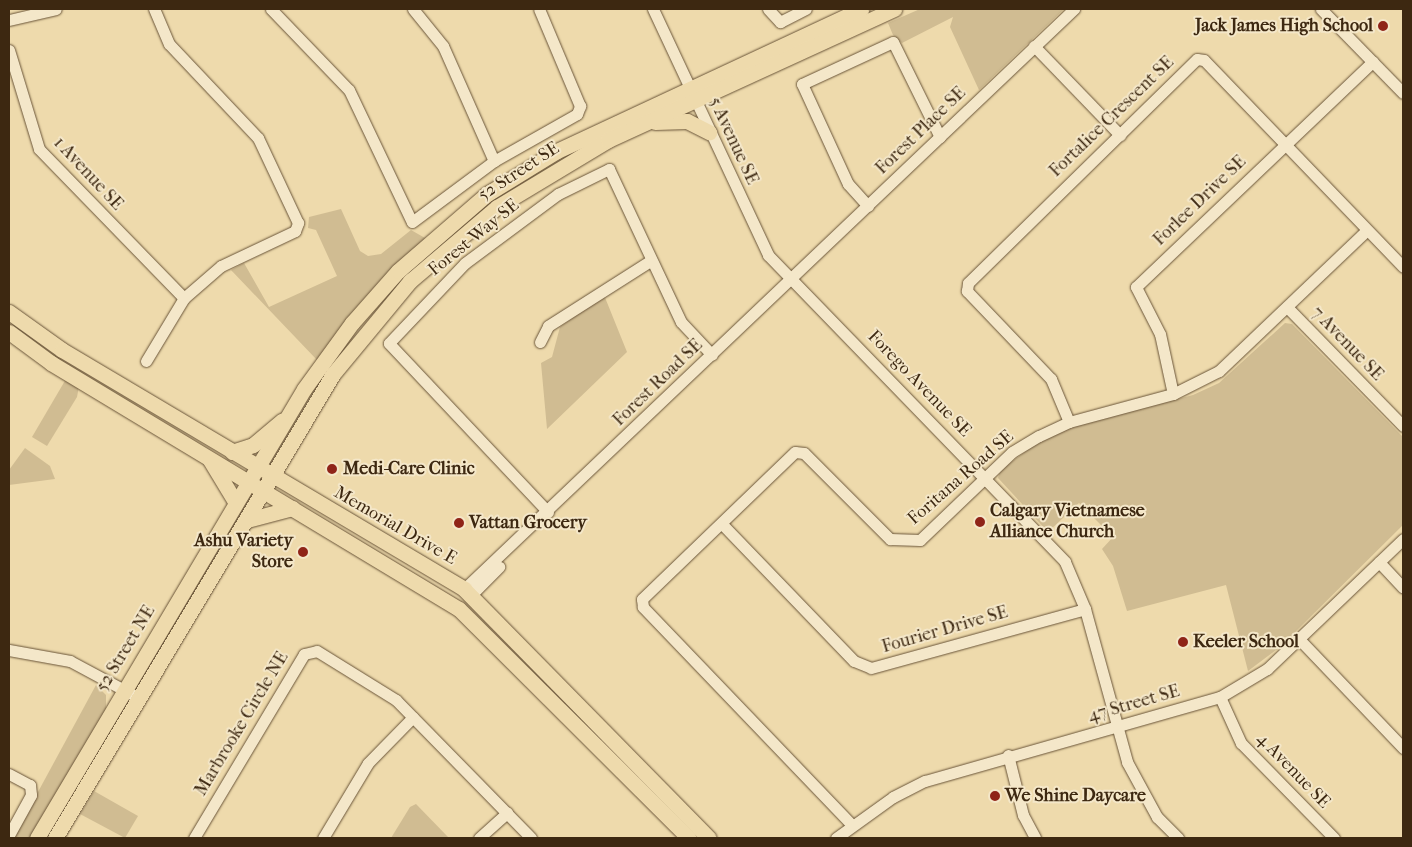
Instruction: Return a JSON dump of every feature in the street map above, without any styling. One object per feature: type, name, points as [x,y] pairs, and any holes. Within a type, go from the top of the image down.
[{"type":"main road","name":"52 Street SE","points":[[261,478],[283,458],[333,374],[417,275],[463,234],[532,184],[646,122],[692,94],[861,9]]},
{"type":"main road","name":"52 Street SE","points":[[261,478],[288,415],[352,323],[451,222],[557,151],[894,9]]},
{"type":"main road","points":[[646,122],[687,121],[709,132]]},
{"type":"main road","name":"Memorial Drive E","points":[[9,312],[62,350],[232,452],[292,508],[459,609],[689,838]]},
{"type":"main road","name":"Memorial Drive E","points":[[9,332],[51,363],[206,455],[303,495],[468,592],[709,838]]},
{"type":"main road","points":[[232,452],[253,445],[288,415]]},
{"type":"main road","points":[[206,455],[236,503]]},
{"type":"main road","points":[[283,458],[288,476],[303,495]]},
{"type":"main road","name":"52 Street NE","points":[[37,838],[123,688],[236,503],[261,478]]},
{"type":"main road","name":"52 Street NE","points":[[55,838],[247,520],[261,478]]},
{"type":"main road","points":[[247,520],[292,508]]},
{"type":"street","points":[[9,20],[56,9]]},
{"type":"street","points":[[146,361],[184,298],[221,266],[295,230],[298,223],[258,138],[168,44],[154,9]]},
{"type":"street","points":[[271,9],[349,90],[408,220],[417,222],[494,161],[577,114],[580,106],[539,9]]},
{"type":"street","points":[[413,9],[442,46],[494,161]]},
{"type":"street","name":"5 Avenue SE","points":[[653,9],[757,235],[792,279]]},
{"type":"street","points":[[768,9],[780,22],[806,9]]},
{"type":"street","name":"Forest Place SE","points":[[792,279],[1074,9]]},
{"type":"street","points":[[1321,9],[1403,93]]},
{"type":"street","points":[[868,206],[848,184],[802,84],[893,42],[940,137]]},
{"type":"street","points":[[1034,46],[1120,135]]},
{"type":"street","name":"1 Avenue SE","points":[[9,50],[39,149],[184,298]]},
{"type":"street","name":"Fortalice Crescent SE","points":[[1069,422],[1051,379],[968,291],[968,283],[1197,59],[1204,60],[1403,267]]},
{"type":"street","name":"Forlee Drive SE","points":[[1173,394],[1160,334],[1136,286],[1284,143],[1373,61]]},
{"type":"street","name":"Forest Way SE","points":[[548,512],[389,343],[465,263],[558,194],[609,169],[650,261],[681,322],[712,355]]},
{"type":"street","name":"Foritana Road SE","points":[[852,824],[643,607],[642,599],[722,524],[794,452],[804,453],[890,540],[904,543],[920,540],[1012,452],[1069,422],[1173,394],[1219,371],[1367,230]]},
{"type":"street","points":[[540,342],[548,326],[650,261]]},
{"type":"street","name":"Forest Road SE","points":[[468,592],[541,525],[548,512],[792,279]]},
{"type":"street","name":"Forego Avenue SE","points":[[792,279],[986,478],[1064,562],[1085,609],[1117,728],[1137,783],[1158,817],[1178,838]]},
{"type":"street","name":"7 Avenue SE","points":[[1287,308],[1403,426]]},
{"type":"street","name":"Fourier Drive SE","points":[[722,524],[854,661],[871,668],[1085,609]]},
{"type":"street","name":"47 Street SE","points":[[836,838],[852,824],[926,781],[1008,755],[1117,728],[1220,697],[1267,669],[1403,539]]},
{"type":"street","points":[[1379,562],[1403,588]]},
{"type":"street","points":[[1299,639],[1403,748]]},
{"type":"street","points":[[9,650],[70,661],[139,698]]},
{"type":"street","name":"Marbrooke Circle NE","points":[[194,838],[304,654],[317,651],[396,700],[531,838]]},
{"type":"street","name":"4 Avenue SE","points":[[1220,697],[1241,742],[1334,838]]},
{"type":"street","points":[[324,838],[368,763],[413,717]]},
{"type":"street","points":[[1008,755],[1023,814],[1035,838]]},
{"type":"street","points":[[9,774],[30,785],[31,795],[9,835]]},
{"type":"street","points":[[479,838],[507,813]]},
{"type":"shaded area","points":[[920,9],[1064,9],[979,90],[950,27],[953,17],[902,43],[893,35],[888,23]]},
{"type":"shaded area","points":[[341,209],[360,251],[368,256],[381,254],[411,230],[425,238],[317,360],[231,270],[244,263],[269,307],[337,276],[316,230],[308,228],[309,217]]},
{"type":"shaded area","points":[[604,295],[627,352],[547,429],[541,363],[552,357],[560,327]]},
{"type":"shaded area","points":[[1285,323],[1292,324],[1403,437],[1403,525],[1280,647],[1248,671],[1226,585],[1127,611],[1113,566],[1102,549],[1113,537],[1079,503],[1048,532],[998,478],[1000,471],[1035,444],[1067,428],[1193,395],[1219,383]]},
{"type":"shaded area","points":[[66,379],[79,386],[77,397],[47,446],[32,437]]},
{"type":"shaded area","points":[[25,448],[50,466],[55,479],[9,485],[9,470]]},
{"type":"shaded area","points":[[96,685],[106,695],[106,710],[30,838],[13,838]]},
{"type":"shaded area","points":[[94,791],[138,816],[125,838],[80,814]]},
{"type":"shaded area","points":[[416,804],[449,838],[391,838],[410,807]]},
{"type":"place","name":"Jack James High School","points":[[1383,26]]},
{"type":"place","name":"Medi-Care Clinic","points":[[332,469]]},
{"type":"place","name":"Calgary Vietnamese Alliance Church","points":[[980,522]]},
{"type":"place","name":"Vattan Grocery","points":[[459,523]]},
{"type":"place","name":"Ashu Variety Store","points":[[303,552]]},
{"type":"place","name":"Keeler School","points":[[1183,642]]},
{"type":"place","name":"We Shine Daycare","points":[[995,796]]}]
